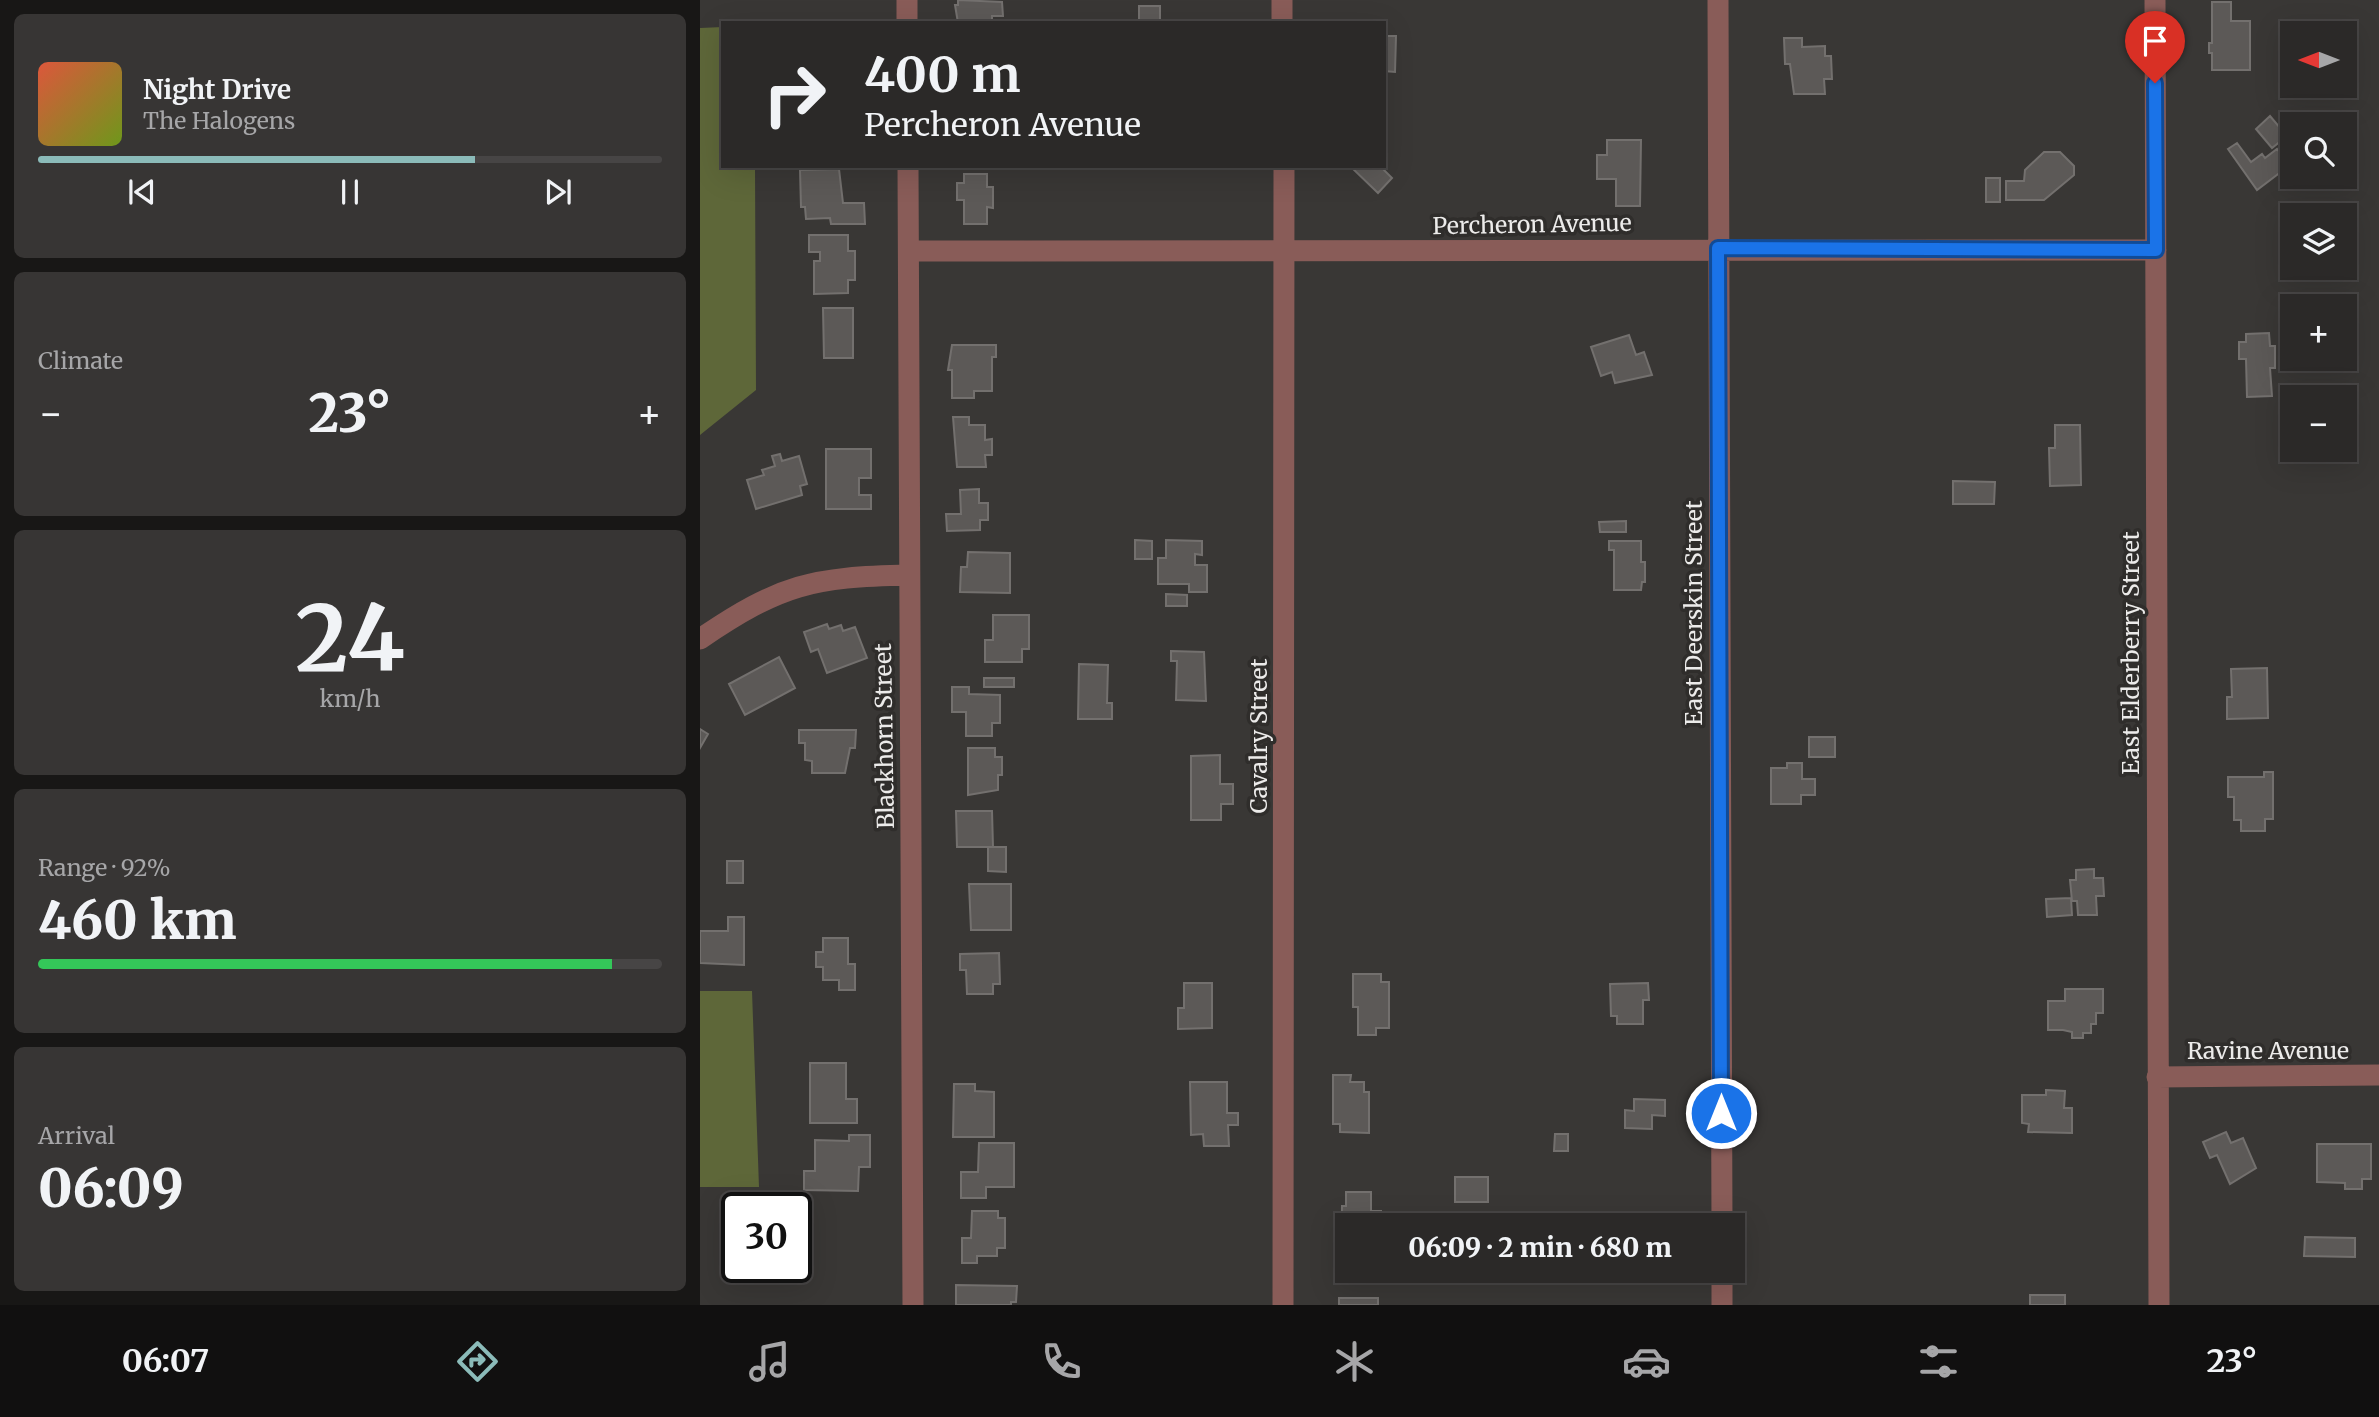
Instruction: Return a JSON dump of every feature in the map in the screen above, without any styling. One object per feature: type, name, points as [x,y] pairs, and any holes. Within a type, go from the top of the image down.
[{"type":"street","points":[[907,0],[907,21]]},
{"type":"street","points":[[1282,0],[1282,21]]},
{"type":"street","name":"East Deerskin Street","points":[[1718,0],[1722,1213]]},
{"type":"street","name":"East Elderberry Street","points":[[2155,0],[2159,1305]]},
{"type":"street","name":"Blackhorn Street","points":[[908,168],[912,1305]]},
{"type":"street","name":"Cavalry Street","points":[[1283,1305],[1284,168]]},
{"type":"street","name":"Percheron Avenue","points":[[909,251],[1718,248],[2156,250]]},
{"type":"street","points":[[700,639],[746,607],[803,584],[848,576],[909,575]]},
{"type":"street","name":"Ravine Avenue","points":[[2157,1077],[2379,1075]]},
{"type":"street","points":[[1722,1283],[1722,1305]]},
{"type":"green space","points":[[721,27],[721,168],[755,168],[756,390],[700,435],[700,28]]},
{"type":"green space","points":[[700,991],[752,991],[759,1187],[700,1187]]},
{"type":"building","points":[[958,0],[1002,2],[1003,16],[992,16],[992,21],[958,21],[955,5],[958,5]]},
{"type":"building","points":[[2212,2],[2231,2],[2231,21],[2250,21],[2250,70],[2212,70],[2209,43],[2212,43]]},
{"type":"building","points":[[1139,6],[1160,6],[1160,21],[1139,21]]},
{"type":"building","points":[[1386,36],[1396,36],[1395,72],[1386,71]]},
{"type":"building","points":[[1784,38],[1802,38],[1802,47],[1825,46],[1825,56],[1831,56],[1832,79],[1824,79],[1825,94],[1794,94],[1790,64],[1785,64]]},
{"type":"building","points":[[2270,116],[2280,128],[2280,142],[2272,148],[2256,129]]},
{"type":"building","points":[[1607,140],[1641,140],[1640,206],[1616,206],[1616,179],[1597,179],[1597,155],[1607,155]]},
{"type":"building","points":[[2237,143],[2251,162],[2262,154],[2265,158],[2277,149],[2280,153],[2280,173],[2257,190],[2228,149]]},
{"type":"building","points":[[2044,152],[2060,152],[2074,166],[2074,175],[2044,200],[2006,200],[2006,181],[2024,181],[2025,170]]},
{"type":"building","points":[[1352,168],[1382,168],[1392,178],[1378,193]]},
{"type":"building","points":[[839,169],[843,203],[864,203],[865,224],[831,224],[830,218],[806,219],[805,207],[801,207],[800,170]]},
{"type":"building","points":[[964,174],[987,174],[987,187],[993,187],[993,208],[987,207],[987,224],[964,224],[964,200],[957,200],[957,183],[964,183]]},
{"type":"building","points":[[1986,178],[2000,178],[2000,202],[1986,202]]},
{"type":"building","points":[[809,235],[848,235],[848,251],[855,251],[855,280],[848,280],[848,293],[814,294],[814,261],[820,261],[820,252],[809,252]]},
{"type":"building","points":[[823,308],[853,308],[853,358],[824,358]]},
{"type":"building","points":[[2269,333],[2270,346],[2275,346],[2275,368],[2270,368],[2272,396],[2247,397],[2246,359],[2239,359],[2239,342],[2246,342],[2246,334]]},
{"type":"building","points":[[1629,335],[1636,355],[1644,352],[1652,375],[1615,383],[1612,372],[1601,376],[1591,347]]},
{"type":"building","points":[[952,345],[996,345],[996,357],[992,357],[992,391],[974,391],[974,398],[952,398],[952,370],[948,370]]},
{"type":"building","points":[[953,417],[969,417],[969,425],[985,425],[985,440],[992,439],[992,455],[985,455],[986,467],[957,467]]},
{"type":"building","points":[[2055,425],[2080,425],[2081,485],[2050,486],[2049,448],[2055,448]]},
{"type":"building","points":[[826,449],[871,449],[871,478],[859,478],[859,495],[871,495],[871,509],[826,509]]},
{"type":"building","points":[[780,454],[782,461],[799,456],[807,484],[800,486],[802,495],[756,509],[747,480],[764,475],[762,470],[775,466],[772,456]]},
{"type":"building","points":[[1953,481],[1995,482],[1994,504],[1953,504]]},
{"type":"building","points":[[979,489],[979,503],[988,503],[988,520],[980,520],[980,530],[947,531],[946,514],[961,514],[960,490]]},
{"type":"building","points":[[1626,521],[1626,532],[1600,532],[1599,522]]},
{"type":"building","points":[[1135,540],[1152,541],[1152,559],[1135,559]]},
{"type":"building","points":[[1166,540],[1202,541],[1202,555],[1195,554],[1195,565],[1207,565],[1207,592],[1189,592],[1189,584],[1158,584],[1158,558],[1166,558]]},
{"type":"building","points":[[1609,541],[1641,541],[1645,582],[1642,582],[1641,590],[1614,590],[1614,550],[1609,550]]},
{"type":"building","points":[[968,552],[1010,553],[1010,593],[960,592],[961,567],[967,567]]},
{"type":"building","points":[[1166,594],[1187,595],[1187,606],[1166,606]]},
{"type":"building","points":[[993,615],[1029,615],[1029,649],[1022,649],[1022,662],[985,662],[985,640],[993,640]]},
{"type":"building","points":[[827,624],[829,629],[841,625],[843,631],[855,627],[867,658],[827,673],[818,649],[811,652],[804,632]]},
{"type":"building","points":[[1171,651],[1204,652],[1206,701],[1176,700],[1177,661],[1171,661]]},
{"type":"building","points":[[779,657],[795,688],[745,715],[729,684]]},
{"type":"building","points":[[1079,664],[1108,665],[1107,703],[1112,703],[1112,719],[1078,719]]},
{"type":"building","points":[[2267,668],[2268,718],[2227,719],[2227,697],[2232,697],[2231,669]]},
{"type":"building","points":[[984,678],[1014,678],[1014,687],[984,687]]},
{"type":"building","points":[[952,687],[969,687],[969,694],[1000,695],[1000,723],[992,723],[992,736],[966,736],[966,712],[952,712]]},
{"type":"building","points":[[700,729],[708,734],[700,748]]},
{"type":"building","points":[[799,730],[856,730],[855,748],[850,748],[845,773],[812,773],[812,761],[805,760],[805,743],[799,743]]},
{"type":"building","points":[[1809,737],[1835,737],[1835,757],[1809,757]]},
{"type":"building","points":[[968,748],[995,748],[995,757],[1002,757],[1002,775],[998,775],[998,790],[968,795]]},
{"type":"building","points":[[1220,755],[1220,784],[1233,784],[1233,804],[1221,804],[1221,820],[1191,820],[1191,756]]},
{"type":"building","points":[[1787,763],[1802,763],[1802,779],[1815,779],[1815,795],[1801,795],[1801,804],[1771,804],[1771,768],[1787,768]]},
{"type":"building","points":[[2264,772],[2273,772],[2273,819],[2265,819],[2265,831],[2241,831],[2241,820],[2234,820],[2234,797],[2228,797],[2228,777],[2264,777]]},
{"type":"building","points":[[956,811],[992,811],[993,847],[957,847]]},
{"type":"building","points":[[988,847],[1006,847],[1006,872],[988,871]]},
{"type":"building","points":[[727,861],[743,861],[743,883],[727,883]]},
{"type":"building","points":[[2094,869],[2094,878],[2103,878],[2104,896],[2096,896],[2097,915],[2078,915],[2077,901],[2072,901],[2070,880],[2076,880],[2076,870]]},
{"type":"building","points":[[969,884],[1011,884],[1011,930],[971,930]]},
{"type":"building","points":[[2071,898],[2072,915],[2047,917],[2046,899]]},
{"type":"building","points":[[728,917],[744,917],[744,965],[700,963],[700,931],[728,931]]},
{"type":"building","points":[[823,938],[848,938],[848,964],[855,964],[855,990],[839,990],[839,980],[823,980],[823,967],[816,967],[816,952],[823,952]]},
{"type":"building","points":[[999,953],[1000,984],[993,984],[993,994],[967,994],[966,970],[960,970],[960,954]]},
{"type":"building","points":[[1353,974],[1381,974],[1381,982],[1389,982],[1389,1028],[1376,1028],[1376,1035],[1358,1035],[1358,1007],[1353,1007]]},
{"type":"building","points":[[1184,983],[1212,983],[1212,1028],[1178,1029],[1178,1008],[1184,1008]]},
{"type":"building","points":[[1648,983],[1649,1000],[1643,1000],[1643,1024],[1617,1024],[1617,1016],[1611,1016],[1610,984]]},
{"type":"building","points":[[2065,989],[2103,989],[2103,1013],[2096,1013],[2096,1024],[2091,1024],[2091,1033],[2083,1033],[2083,1038],[2072,1038],[2072,1032],[2048,1030],[2048,1001],[2065,1001]]},
{"type":"building","points":[[810,1063],[846,1063],[846,1099],[857,1099],[857,1123],[810,1123]]},
{"type":"building","points":[[1333,1075],[1351,1075],[1350,1082],[1364,1082],[1364,1092],[1369,1092],[1369,1133],[1340,1132],[1340,1124],[1333,1124]]},
{"type":"building","points":[[1190,1082],[1227,1082],[1227,1113],[1238,1113],[1238,1125],[1228,1125],[1229,1146],[1204,1146],[1203,1134],[1191,1135]]},
{"type":"building","points":[[954,1084],[975,1084],[975,1091],[994,1092],[994,1137],[953,1137]]},
{"type":"building","points":[[2046,1090],[2065,1091],[2064,1108],[2072,1108],[2072,1133],[2028,1132],[2029,1124],[2022,1123],[2022,1095],[2046,1095]]},
{"type":"building","points":[[1634,1099],[1665,1100],[1665,1116],[1652,1115],[1652,1129],[1625,1128],[1625,1110],[1634,1111]]},
{"type":"building","points":[[2226,1132],[2231,1143],[2243,1138],[2256,1168],[2230,1184],[2217,1155],[2210,1158],[2203,1142]]},
{"type":"building","points":[[1555,1134],[1568,1134],[1568,1151],[1554,1151]]},
{"type":"building","points":[[849,1135],[870,1135],[870,1167],[859,1167],[858,1191],[804,1190],[804,1171],[815,1171],[815,1140],[849,1141]]},
{"type":"building","points":[[979,1143],[1014,1143],[1014,1187],[986,1187],[986,1198],[961,1198],[961,1172],[978,1172]]},
{"type":"building","points":[[2317,1144],[2371,1144],[2371,1179],[2362,1179],[2362,1189],[2345,1189],[2345,1183],[2317,1182]]},
{"type":"building","points":[[1455,1177],[1488,1177],[1488,1202],[1455,1202]]},
{"type":"building","points":[[1346,1192],[1371,1192],[1371,1211],[1381,1213],[1342,1213],[1342,1206],[1346,1206]]},
{"type":"building","points":[[972,1211],[998,1211],[998,1218],[1005,1218],[1005,1248],[997,1248],[997,1256],[977,1256],[977,1263],[962,1263],[962,1238],[971,1238]]},
{"type":"building","points":[[2305,1237],[2355,1238],[2355,1257],[2304,1256]]},
{"type":"building","points":[[956,1285],[1017,1286],[1016,1302],[1011,1302],[1011,1305],[956,1305]]},
{"type":"building","points":[[2030,1295],[2065,1295],[2065,1305],[2030,1305]]},
{"type":"building","points":[[1339,1298],[1378,1298],[1378,1305],[1339,1305]]},
{"type":"route","points":[[1721,1113],[1718,248],[2156,250],[2155,83]]}]
